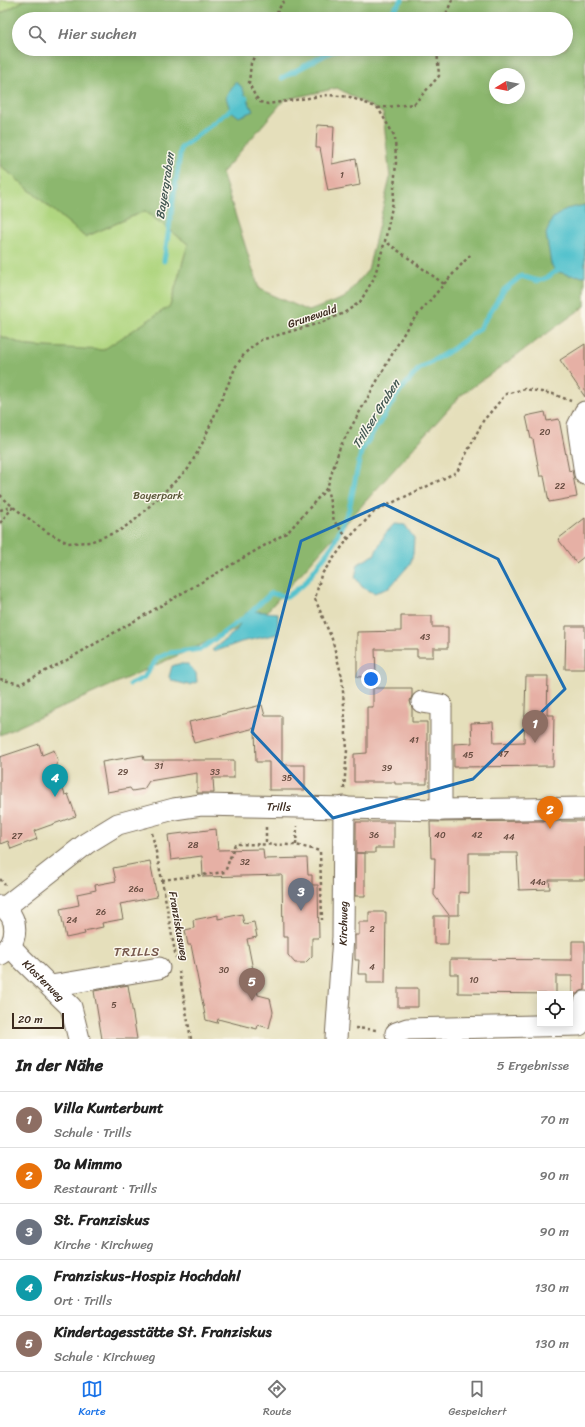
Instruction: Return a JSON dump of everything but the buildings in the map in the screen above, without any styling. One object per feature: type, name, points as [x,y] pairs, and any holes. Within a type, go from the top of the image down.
[{"type":"street","points":[[579,406],[578,426],[585,474]]},
{"type":"street","points":[[422,702],[441,705],[441,810]]},
{"type":"street","name":"Trills","points":[[2,907],[87,843],[118,824],[174,809],[201,805],[441,810],[585,808]]},
{"type":"street","name":"Kirchweg","points":[[336,1039],[344,937],[344,807]]},
{"type":"street","points":[[2,907],[10,914],[14,926],[14,938],[5,950]]},
{"type":"street","name":"Klosterweg","points":[[5,950],[22,959],[71,1007],[79,1039]]},
{"type":"street","points":[[51,986],[172,967]]},
{"type":"street","points":[[396,1033],[407,1028],[579,1032],[585,1002]]},
{"type":"path","points":[[278,12],[282,3],[286,0]]},
{"type":"path","points":[[447,12],[452,0]]},
{"type":"path","points":[[254,56],[251,63],[249,83],[255,96],[260,102],[268,104],[328,95],[350,97],[378,108],[414,104],[439,76],[438,56]]},
{"type":"path","name":"Grunewald","points":[[0,495],[13,507],[47,532],[68,543],[90,542],[119,531],[135,520],[188,469],[202,444],[236,366],[245,353],[261,340],[323,322],[344,313],[360,302],[374,278],[385,241],[393,202],[396,162],[395,137],[378,108]]},
{"type":"path","points":[[385,241],[444,284]]},
{"type":"path","points":[[0,679],[20,684],[67,660],[288,532],[327,488],[340,447],[408,326],[471,254]]},
{"type":"path","points":[[344,807],[347,750],[342,677],[332,639],[315,599],[320,575],[348,539],[375,511],[457,472],[483,421],[506,394],[525,389],[553,394],[579,406]]},
{"type":"path","points":[[327,488],[334,521],[348,539]]},
{"type":"path","points":[[0,510],[13,507]]},
{"type":"path","points":[[0,523],[13,507]]},
{"type":"path","name":"Franziskusweg","points":[[147,816],[162,880],[172,967],[191,1039]]},
{"type":"path","points":[[296,826],[296,845]]},
{"type":"path","points":[[266,827],[266,845]]},
{"type":"path","points":[[162,880],[225,872],[235,844],[296,845],[320,850],[322,921]]},
{"type":"highlighted area","points":[[384,504],[498,559],[565,689],[473,779],[333,818],[252,732],[301,541]]},
{"type":"green space","points":[[0,0],[25,0],[0,14]]},
{"type":"green space","name":"Bayerpark","points":[[25,0],[585,0],[585,306],[460,396],[261,618],[0,735],[0,336],[28,346],[103,350],[170,306],[188,244],[145,211],[85,237],[0,165],[0,14]],"holes":[[[337,88],[383,113],[390,178],[368,270],[344,298],[309,311],[259,289],[222,173],[284,100]]]},
{"type":"green space","points":[[0,165],[85,237],[145,211],[188,244],[170,306],[103,351],[28,346],[0,336]]},
{"type":"water","points":[[235,82],[241,86],[253,111],[239,117],[230,110],[226,97]]},
{"type":"water","points":[[585,205],[585,276],[569,275],[555,271],[551,264],[546,234],[552,219],[566,209]]},
{"type":"water","points":[[394,524],[405,525],[414,538],[413,554],[410,564],[389,588],[374,593],[362,587],[355,577],[358,564],[374,555],[385,534]]},
{"type":"water","points":[[251,611],[278,613],[278,634],[241,642],[214,652],[212,650],[236,631],[246,613]]},
{"type":"water","points":[[178,664],[188,664],[196,673],[197,682],[189,685],[172,681],[169,677],[172,666]]},
{"type":"waterway","name":"Bayergraben","points":[[391,12],[402,0]]},
{"type":"waterway","name":"Bayergraben","points":[[282,78],[323,56]]},
{"type":"waterway","name":"Bayergraben","points":[[164,261],[181,148],[246,98]]},
{"type":"waterway","name":"Trillser Graben","points":[[130,684],[143,678],[158,658],[169,653],[201,649],[248,615],[271,593],[287,597],[304,584],[333,545],[349,509],[361,452],[399,392],[419,369],[453,349],[480,328],[504,290],[521,276],[538,281],[548,277],[561,267]]},
{"type":"place","name":"Villa Kunterbunt","points":[[535,743]]},
{"type":"place","name":"Franziskus-Hospiz Hochdahl","points":[[55,797]]},
{"type":"place","name":"Da Mimmo","points":[[550,829]]},
{"type":"place","name":"St. Franziskus","points":[[301,911]]},
{"type":"place","name":"Kindertagesstätte St. Franziskus","points":[[252,1001]]},
{"type":"district","name":"TRILLS","points":[[137,951]]}]
